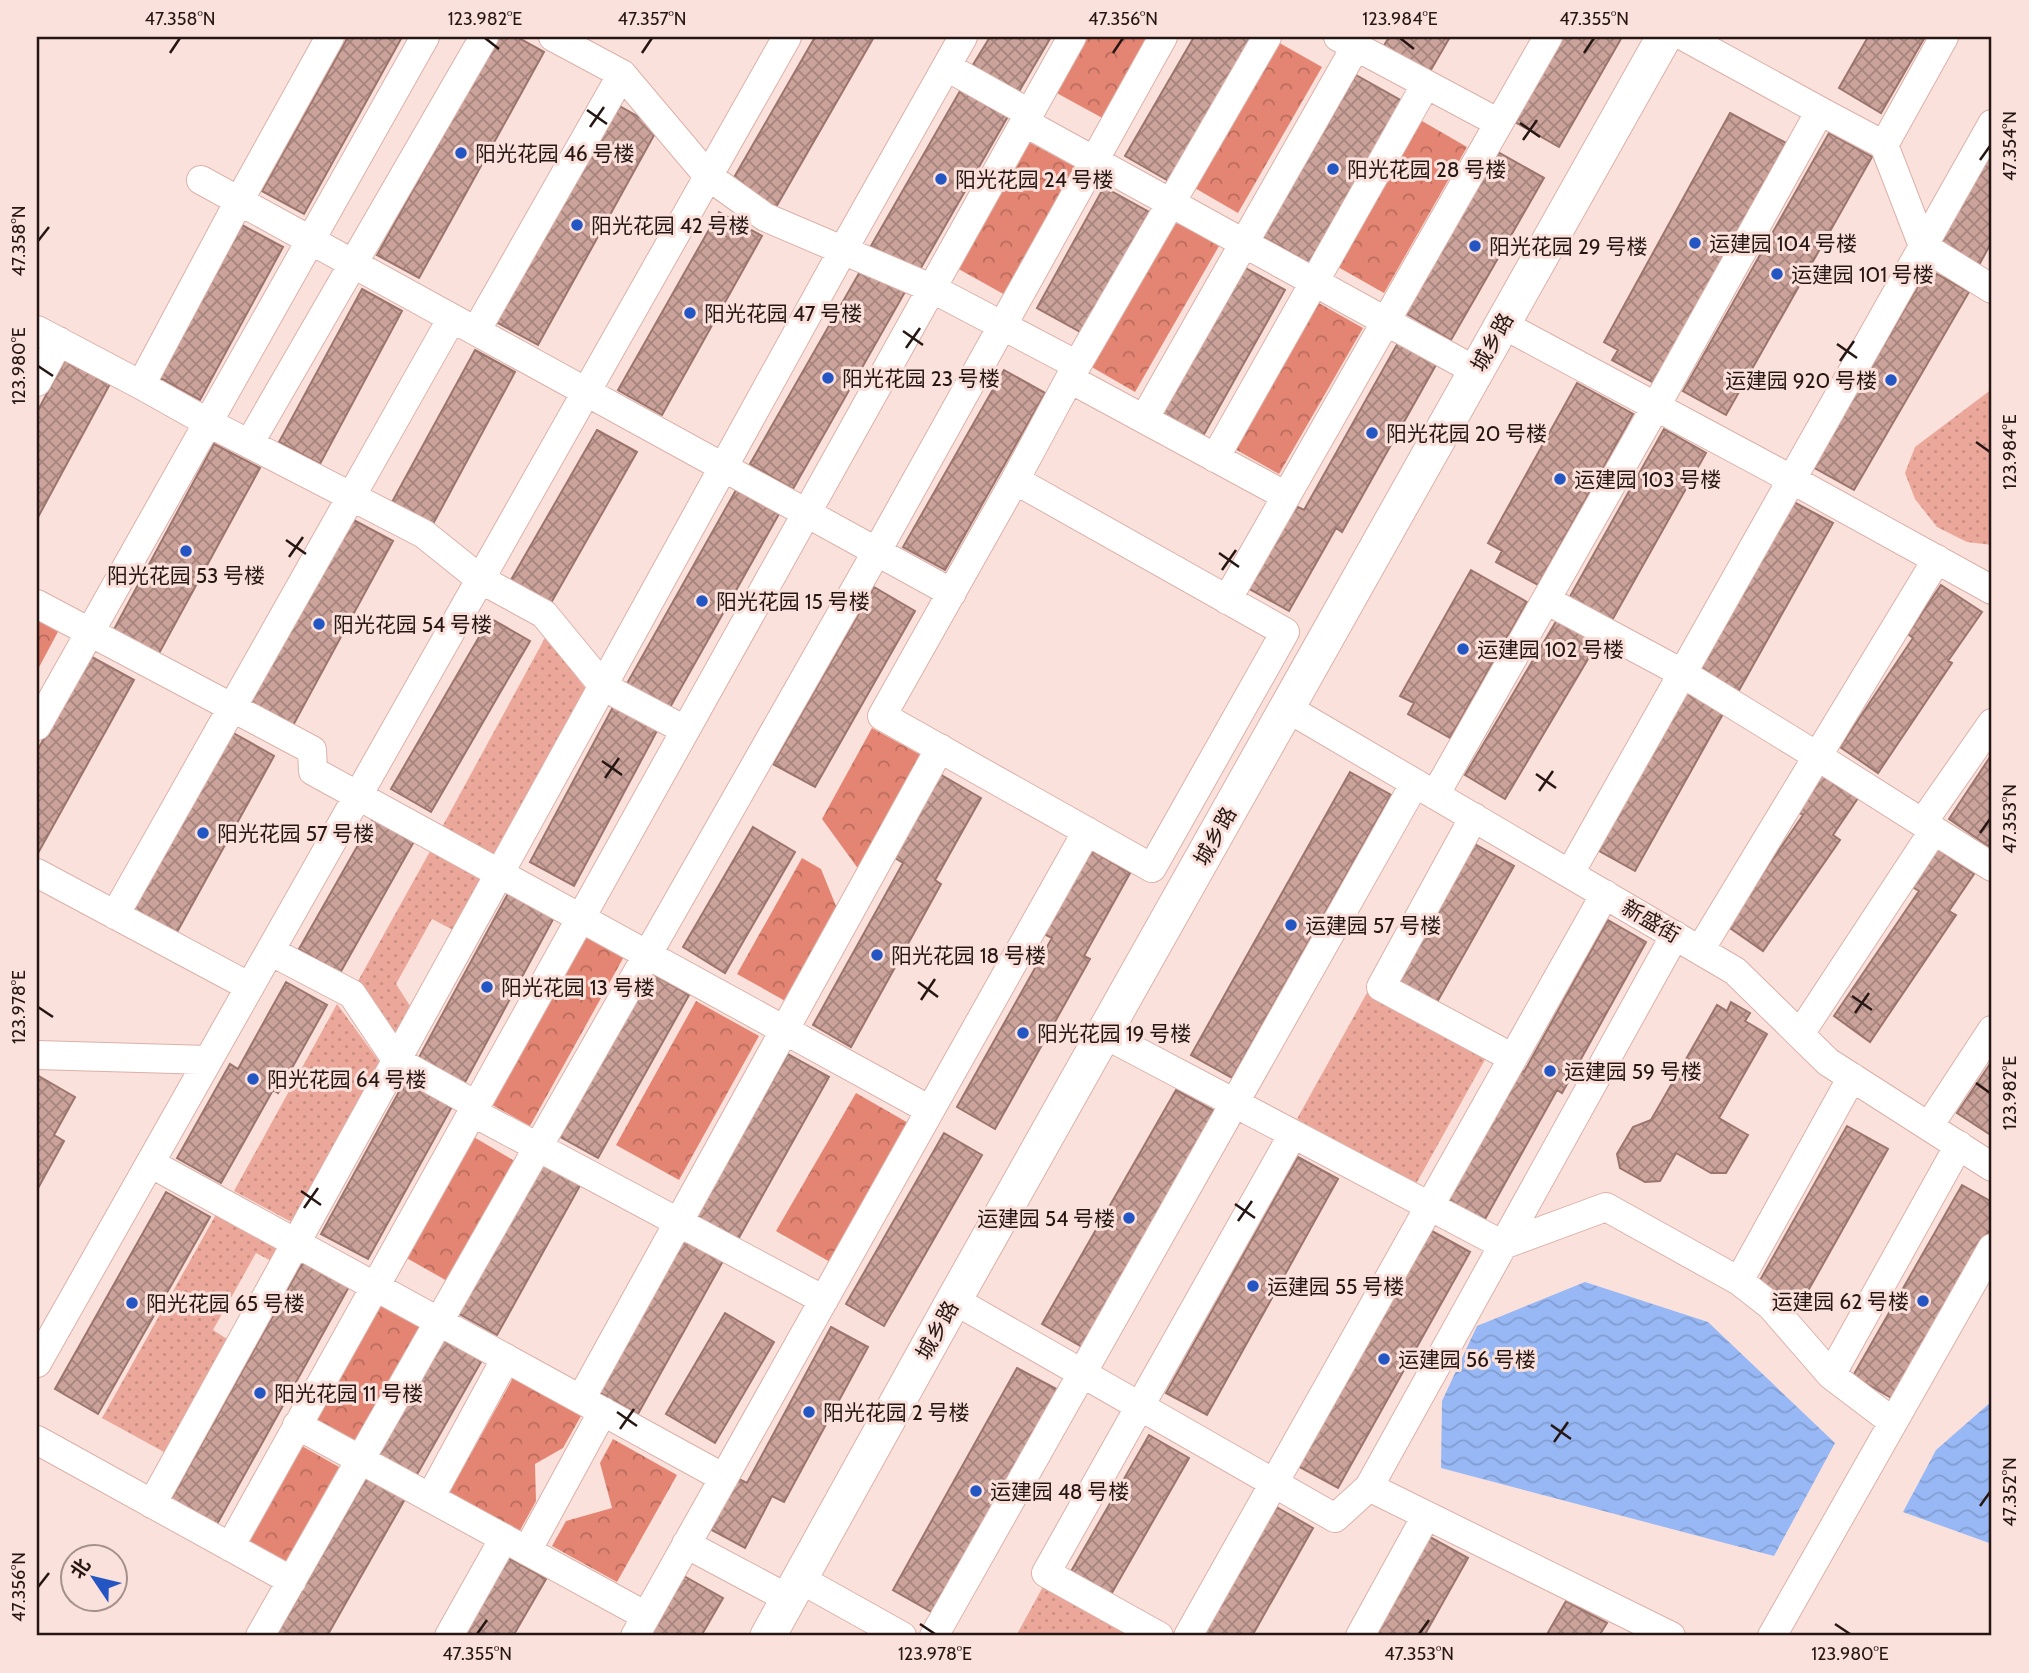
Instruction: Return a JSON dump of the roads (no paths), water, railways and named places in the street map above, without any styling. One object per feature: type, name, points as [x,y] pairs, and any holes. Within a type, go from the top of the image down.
[{"type":"main road","name":"城乡路","points":[[768,1636],[1664,37]]},
{"type":"street","points":[[141,385],[330,37]]},
{"type":"street","points":[[37,726],[425,37]]},
{"type":"street","points":[[249,444],[484,37]]},
{"type":"street","points":[[152,1504],[963,37]]},
{"type":"street","points":[[230,1547],[1072,37]]},
{"type":"street","points":[[260,1636],[877,551],[1163,37]]},
{"type":"street","points":[[1186,888],[882,716],[1073,372],[1267,37]]},
{"type":"street","points":[[1227,600],[1548,37]]},
{"type":"street","points":[[1685,37],[1884,145],[1923,246],[1992,289]]},
{"type":"street","points":[[1884,145],[1944,37]]},
{"type":"street","points":[[37,1363],[708,176],[780,39]]},
{"type":"street","points":[[567,40],[622,74],[708,176],[765,217],[931,288],[1002,326],[1144,419],[1286,496]]},
{"type":"street","points":[[1144,419],[1361,43],[1426,84],[1499,123]]},
{"type":"street","points":[[947,66],[1094,161],[1476,371]]},
{"type":"street","points":[[476,331],[622,74]]},
{"type":"street","points":[[1215,458],[1426,84]]},
{"type":"street","points":[[934,1636],[1235,1103],[1425,789],[1546,600],[1820,111]]},
{"type":"street","points":[[1570,873],[1992,124]]},
{"type":"street","points":[[201,180],[952,593]]},
{"type":"street","points":[[115,915],[452,318]]},
{"type":"street","points":[[1503,324],[1992,590]]},
{"type":"street","points":[[37,382],[48,336],[424,534],[480,579],[544,614],[604,687],[685,730]]},
{"type":"street","points":[[1015,480],[1318,651]]},
{"type":"street","points":[[1700,950],[1937,559]]},
{"type":"street","points":[[1546,600],[1682,673],[1992,867]]},
{"type":"street","points":[[37,604],[312,750],[313,771],[930,1110]]},
{"type":"street","points":[[1152,868],[1285,632]]},
{"type":"street","name":"新盛街","points":[[1287,708],[1735,971],[1828,1062],[1992,1167]]},
{"type":"street","points":[[1800,1034],[1992,723]]},
{"type":"street","points":[[449,1636],[516,1545],[592,1405],[678,1223],[940,748]]},
{"type":"street","points":[[1474,817],[1381,987],[1513,1058]]},
{"type":"street","points":[[298,1425],[516,1545],[640,1626],[1087,831]]},
{"type":"street","points":[[37,873],[250,987]]},
{"type":"street","points":[[1188,1636],[1605,894]]},
{"type":"street","points":[[954,1300],[1335,1518],[1369,1487],[1675,935]]},
{"type":"street","points":[[270,951],[352,994],[397,1061],[538,1147],[824,1300]]},
{"type":"street","points":[[1928,1126],[1992,1030]]},
{"type":"street","points":[[1104,1034],[1503,1245],[1606,1207],[1739,1281],[1770,1306],[1831,1375],[1893,1422]]},
{"type":"street","points":[[37,1055],[208,1060]]},
{"type":"street","points":[[1739,1281],[1852,1077]]},
{"type":"street","points":[[1159,1636],[1046,1573],[1293,1134]]},
{"type":"street","points":[[1831,1375],[1959,1145]]},
{"type":"street","points":[[150,1163],[724,1478]]},
{"type":"street","points":[[1772,1636],[1992,1248]]},
{"type":"street","points":[[430,1497],[506,1358]]},
{"type":"street","points":[[37,1440],[292,1581]]},
{"type":"street","points":[[1369,1487],[1671,1636]]},
{"type":"street","points":[[1360,1636],[1426,1516]]},
{"type":"street","points":[[686,1544],[902,1636]]},
{"type":"water","points":[[1585,1282],[1708,1322],[1835,1443],[1774,1556],[1441,1468],[1442,1401],[1477,1326]]},
{"type":"water","points":[[1992,1401],[1992,1544],[1903,1512],[1936,1450]]},
{"type":"place","name":"阳光花园 46 号楼","points":[[461,153]]},
{"type":"place","name":"阳光花园 28 号楼","points":[[1333,169]]},
{"type":"place","name":"阳光花园 24 号楼","points":[[941,179]]},
{"type":"place","name":"阳光花园 42 号楼","points":[[577,225]]},
{"type":"place","name":"运建园 104 号楼","points":[[1695,243]]},
{"type":"place","name":"阳光花园 29 号楼","points":[[1475,246]]},
{"type":"place","name":"运建园 101 号楼","points":[[1777,274]]},
{"type":"place","name":"阳光花园 47 号楼","points":[[690,313]]},
{"type":"place","name":"阳光花园 23 号楼","points":[[828,378]]},
{"type":"place","name":"运建园 920 号楼","points":[[1891,380]]},
{"type":"place","name":"阳光花园 20 号楼","points":[[1372,433]]},
{"type":"place","name":"运建园 103 号楼","points":[[1560,479]]},
{"type":"place","name":"阳光花园 53 号楼","points":[[186,551]]},
{"type":"place","name":"阳光花园 15 号楼","points":[[702,601]]},
{"type":"place","name":"阳光花园 54 号楼","points":[[319,624]]},
{"type":"place","name":"运建园 102 号楼","points":[[1463,649]]},
{"type":"place","name":"阳光花园 57 号楼","points":[[203,833]]},
{"type":"place","name":"运建园 57 号楼","points":[[1291,925]]},
{"type":"place","name":"阳光花园 18 号楼","points":[[877,955]]},
{"type":"place","name":"阳光花园 13 号楼","points":[[487,987]]},
{"type":"place","name":"阳光花园 19 号楼","points":[[1023,1033]]},
{"type":"place","name":"运建园 59 号楼","points":[[1550,1071]]},
{"type":"place","name":"阳光花园 64 号楼","points":[[253,1079]]},
{"type":"place","name":"运建园 54 号楼","points":[[1129,1218]]},
{"type":"place","name":"运建园 55 号楼","points":[[1253,1286]]},
{"type":"place","name":"运建园 62 号楼","points":[[1923,1301]]},
{"type":"place","name":"阳光花园 65 号楼","points":[[132,1303]]},
{"type":"place","name":"运建园 56 号楼","points":[[1384,1359]]},
{"type":"place","name":"阳光花园 11 号楼","points":[[260,1393]]},
{"type":"place","name":"阳光花园 2 号楼","points":[[809,1412]]},
{"type":"place","name":"运建园 48 号楼","points":[[976,1491]]}]
